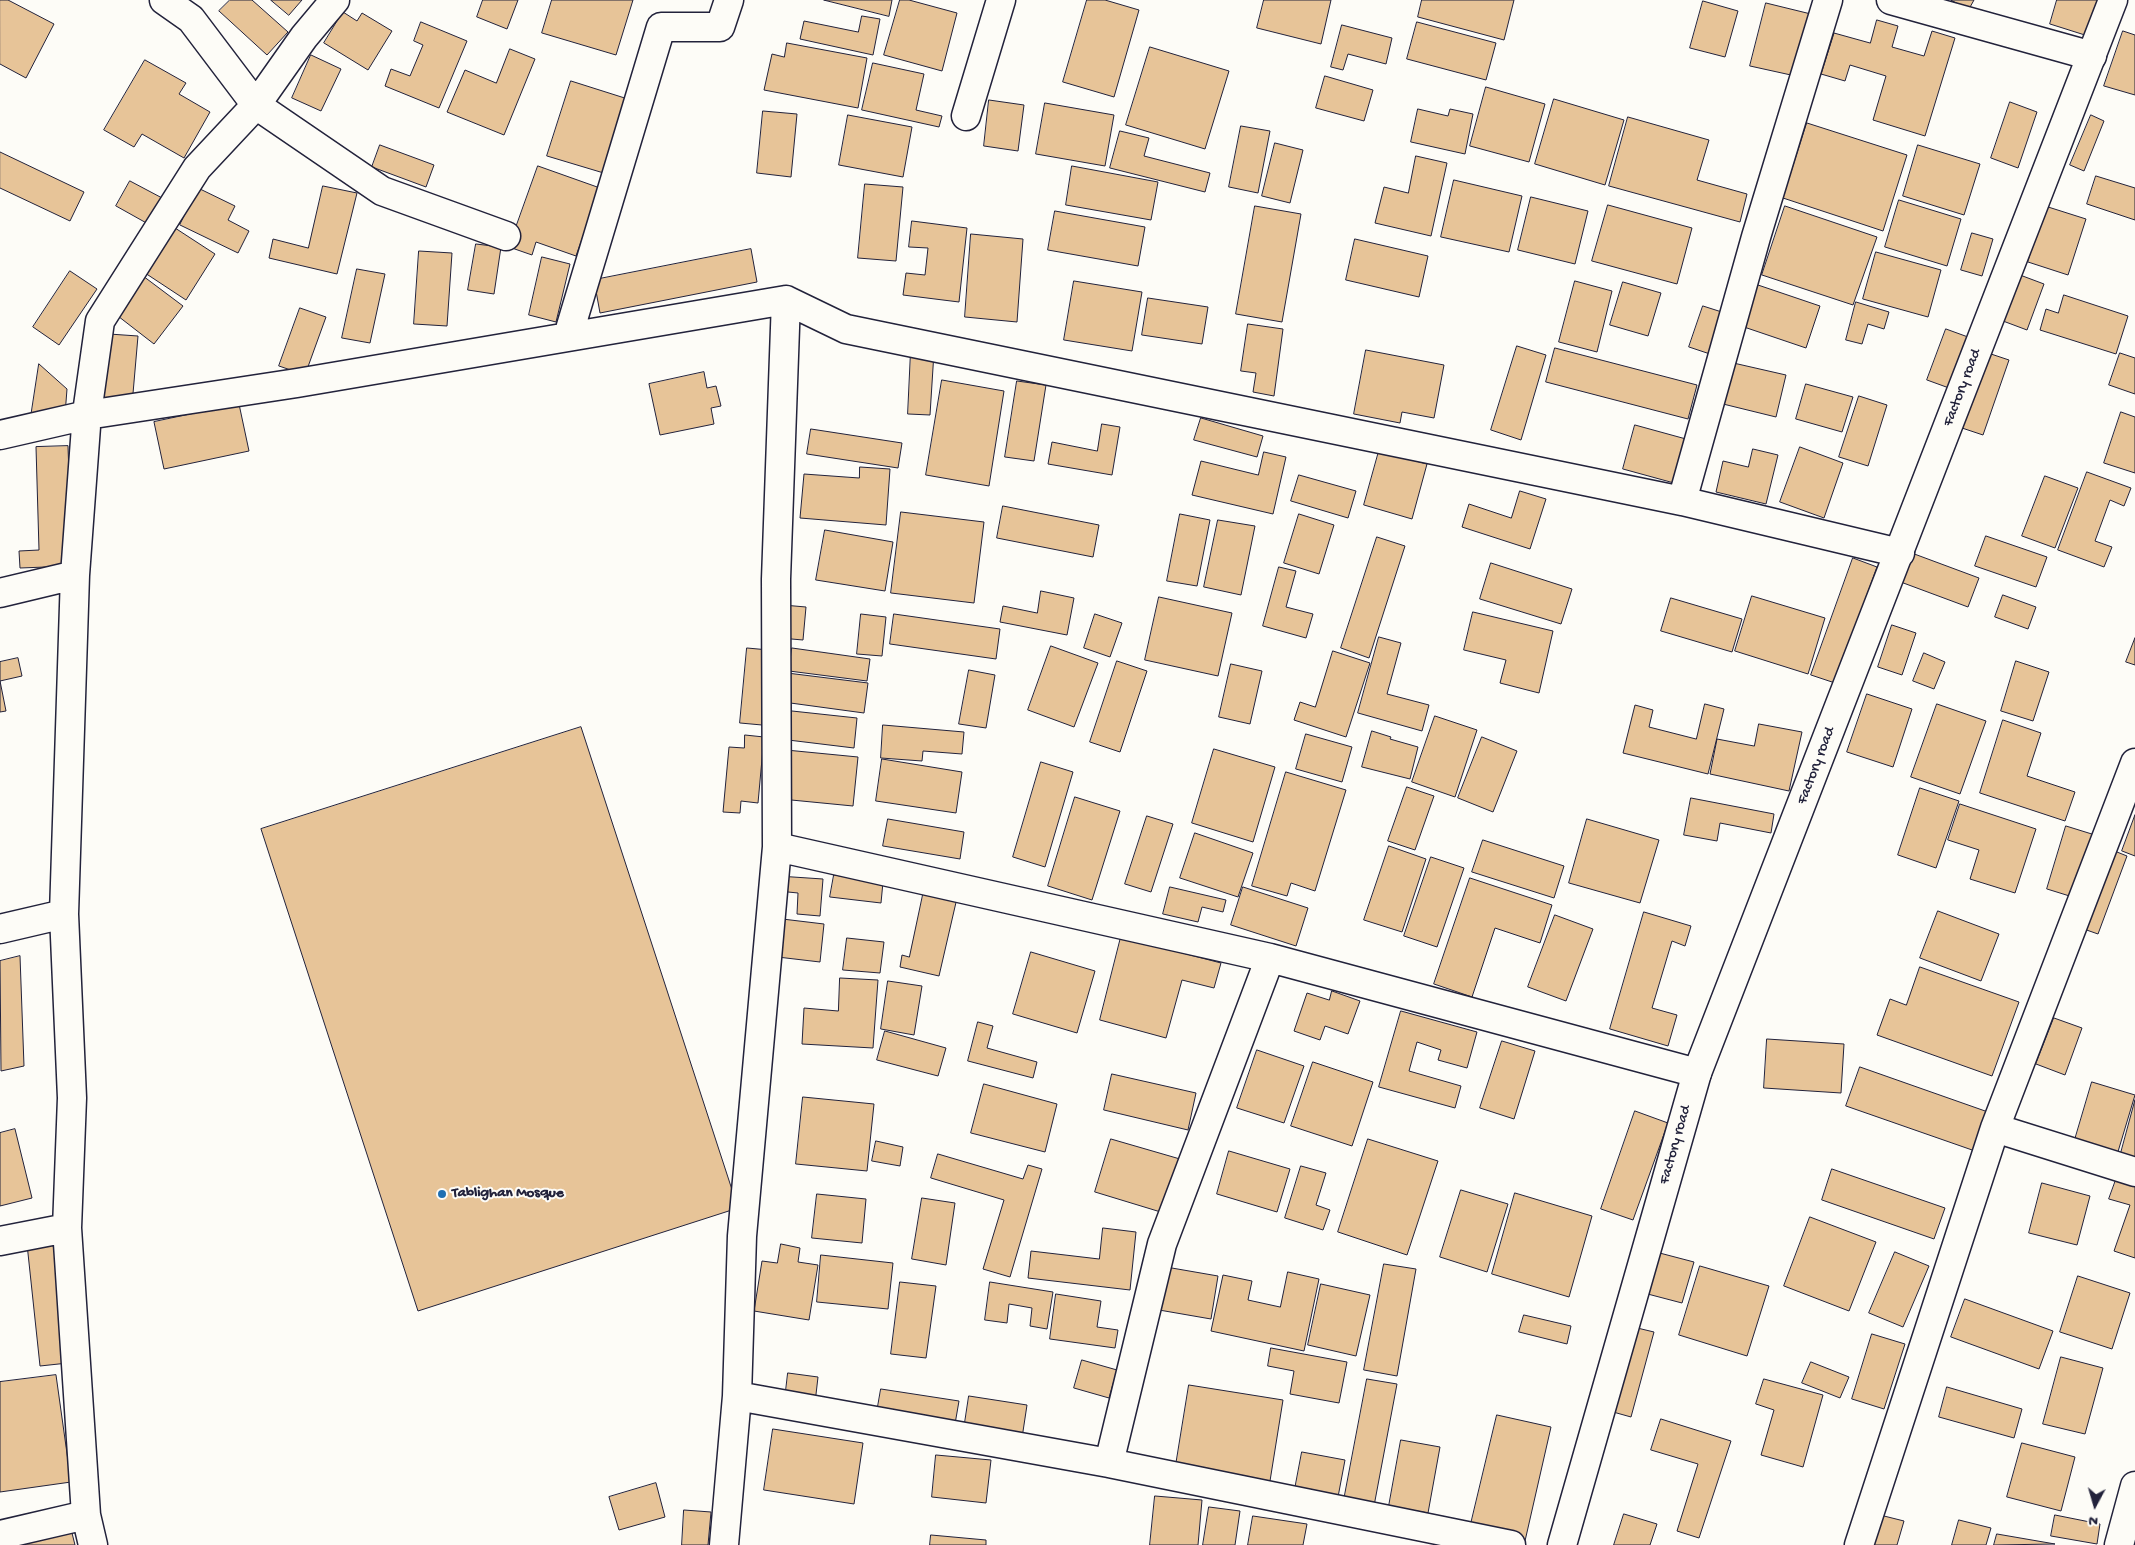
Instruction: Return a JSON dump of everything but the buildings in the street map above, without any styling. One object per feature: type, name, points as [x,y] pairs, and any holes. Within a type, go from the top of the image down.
[{"type":"street","points":[[164,0],[191,19],[256,105],[382,191],[506,236]]},
{"type":"street","points":[[92,1545],[86,1515],[67,1228],[72,1098],[64,914],[75,575],[87,415],[100,321],[197,168],[256,105],[304,37],[336,0]]},
{"type":"street","points":[[568,336],[661,27],[720,27],[729,0]]},
{"type":"street","points":[[966,116],[1001,0]]},
{"type":"street","points":[[1682,501],[1756,237],[1828,0]]},
{"type":"street","points":[[1891,0],[2092,56]]},
{"type":"street","name":"Factory road","points":[[1562,1545],[1697,1073],[2113,0]]},
{"type":"street","points":[[724,1545],[737,1396],[742,1236],[777,847],[776,579],[786,300]]},
{"type":"street","points":[[0,435],[87,415],[297,383],[786,300],[846,329],[1682,501],[1900,553]]},
{"type":"street","points":[[0,593],[75,575]]},
{"type":"street","points":[[1859,1545],[1995,1128],[2135,762]]},
{"type":"street","points":[[777,847],[1270,958],[1697,1073]]},
{"type":"street","points":[[0,929],[64,914]]},
{"type":"street","points":[[1109,1463],[1162,1244],[1270,958]]},
{"type":"street","points":[[1995,1128],[2135,1172]]},
{"type":"street","points":[[0,1241],[67,1228]]},
{"type":"street","points":[[737,1396],[1109,1463],[1510,1545]]},
{"type":"street","points":[[2119,1545],[2135,1486]]},
{"type":"street","points":[[0,1535],[86,1515]]},
{"type":"place","name":"Tablighan Mosque","points":[[442,1194]]}]
